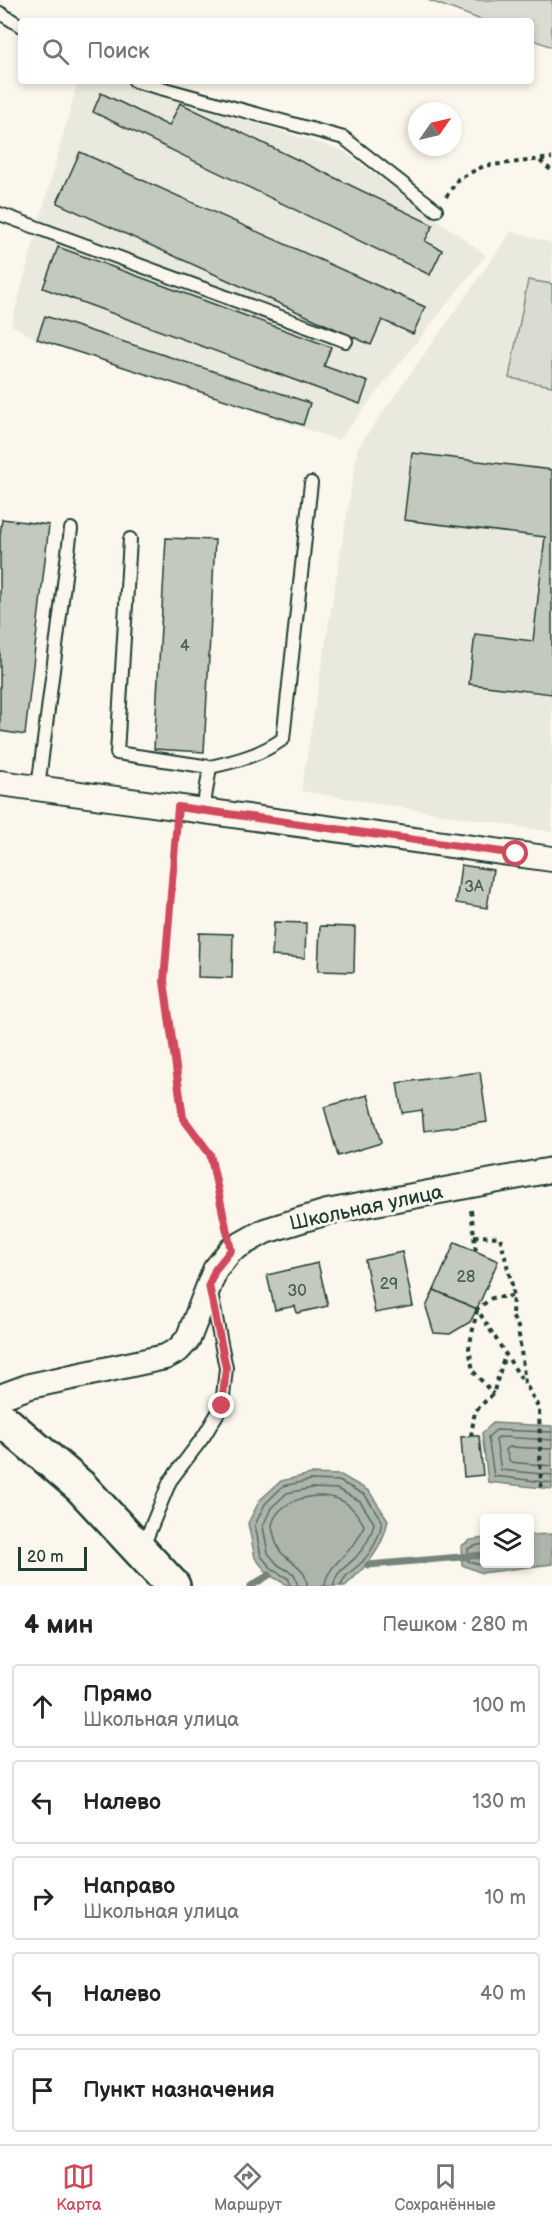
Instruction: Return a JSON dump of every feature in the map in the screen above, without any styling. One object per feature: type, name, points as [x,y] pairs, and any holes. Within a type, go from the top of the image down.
[{"type":"street","points":[[0,783],[552,859]]},
{"type":"street","name":"Школьная улица","points":[[0,1398],[30,1386],[165,1357],[178,1350],[188,1339],[215,1270],[231,1250],[265,1231],[327,1212],[552,1170]]},
{"type":"street","points":[[0,1418],[81,1487],[173,1586]]},
{"type":"lane","points":[[0,14],[18,24]]},
{"type":"lane","points":[[146,84],[344,138],[436,210]]},
{"type":"lane","points":[[0,214],[346,341]]},
{"type":"lane","points":[[130,538],[117,753],[210,766],[241,760],[265,751],[283,739],[311,483]]},
{"type":"lane","points":[[38,788],[71,529]]},
{"type":"lane","points":[[203,810],[210,766]]},
{"type":"lane","points":[[141,1550],[170,1481],[204,1436],[222,1406],[226,1368],[209,1285]]},
{"type":"path","points":[[436,210],[458,179],[484,166],[552,158]]},
{"type":"path","points":[[539,160],[552,171]]},
{"type":"path","points":[[178,807],[164,981],[183,1118],[210,1154],[231,1250]]},
{"type":"path","points":[[471,1210],[476,1252]]},
{"type":"path","points":[[474,1236],[500,1237],[513,1289],[512,1316],[519,1328],[525,1383]]},
{"type":"path","points":[[493,1394],[473,1371],[469,1348],[477,1309],[492,1298],[512,1296]]},
{"type":"path","points":[[477,1309],[539,1408],[541,1489]]},
{"type":"path","points":[[471,1436],[475,1411],[493,1394],[505,1354]]},
{"type":"shaded area","points":[[428,0],[552,0],[552,47],[534,40],[534,18],[476,18]]},
{"type":"shaded area","points":[[77,84],[128,84],[342,150],[486,255],[339,440],[37,339],[11,325]]},
{"type":"shaded area","points":[[512,231],[552,243],[552,832],[301,791],[358,447]]},
{"type":"shaded area","points":[[528,280],[552,284],[552,386],[509,378]]},
{"type":"water","points":[[493,1423],[552,1426],[552,1489],[488,1482],[482,1433]]},
{"type":"water","points":[[311,1474],[341,1475],[369,1491],[388,1520],[378,1549],[360,1572],[345,1586],[289,1586],[269,1575],[255,1558],[248,1523],[260,1500],[281,1481]]},
{"type":"water","points":[[552,1534],[552,1564],[534,1566],[534,1535]]},
{"type":"water","points":[[480,1539],[480,1568],[521,1568],[482,1573],[462,1565],[461,1546],[471,1540]]},
{"type":"building","points":[[101,93],[169,126],[180,103],[433,225],[425,241],[442,250],[430,275],[93,112]]},
{"type":"building","points":[[80,152],[425,307],[413,334],[382,320],[371,345],[57,203]]},
{"type":"building","points":[[58,247],[331,347],[324,366],[368,382],[360,404],[43,288]]},
{"type":"building","points":[[45,316],[310,403],[303,425],[37,339]]},
{"type":"building","points":[[412,453],[552,470],[552,694],[469,684],[475,634],[533,641],[545,537],[404,520]]},
{"type":"building","points":[[2,519],[49,525],[25,735],[0,731],[0,536]]},
{"type":"building","points":[[166,538],[215,540],[204,752],[154,749]]},
{"type":"building","points":[[461,865],[493,870],[487,908],[456,903]]},
{"type":"building","points":[[274,922],[306,923],[305,958],[272,956]]},
{"type":"building","points":[[320,926],[355,927],[354,972],[318,971]]},
{"type":"building","points":[[199,933],[233,934],[232,978],[198,977]]},
{"type":"building","points":[[480,1072],[487,1122],[424,1131],[422,1110],[402,1113],[397,1083]]},
{"type":"building","points":[[368,1095],[381,1143],[338,1156],[324,1107]]},
{"type":"building","points":[[455,1242],[498,1261],[477,1309],[434,1290]]},
{"type":"building","points":[[402,1252],[413,1306],[375,1313],[365,1260]]},
{"type":"building","points":[[318,1263],[328,1306],[297,1313],[295,1306],[275,1310],[267,1275]]},
{"type":"building","points":[[434,1290],[477,1309],[470,1322],[450,1334],[434,1333],[426,1307]]},
{"type":"building","points":[[479,1436],[483,1475],[464,1477],[461,1437]]},
{"type":"waterway","points":[[368,1565],[480,1555]]},
{"type":"waterway","points":[[251,1586],[269,1575]]},
{"type":"route","points":[[222,1406],[226,1368],[209,1285],[215,1270],[231,1250],[210,1154],[183,1118],[164,981],[178,807],[516,854]]}]
